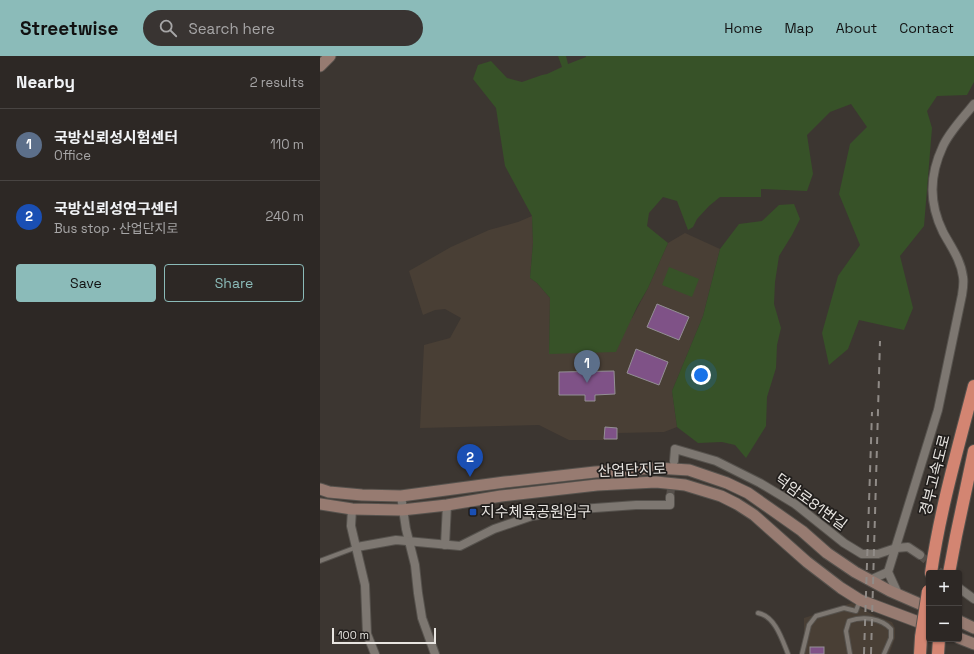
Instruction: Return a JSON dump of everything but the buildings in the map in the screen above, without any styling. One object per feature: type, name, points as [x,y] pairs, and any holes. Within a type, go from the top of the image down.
[{"type":"highway","name":"경부고속도로","points":[[931,570],[935,546],[949,482],[974,386]]},
{"type":"highway","points":[[950,570],[974,451]]},
{"type":"highway","points":[[920,654],[921,637],[926,606]]},
{"type":"main road","points":[[320,66],[330,56]]},
{"type":"main road","name":"산업단지로","points":[[320,489],[329,492],[362,496],[401,496],[595,472],[656,468],[689,470],[727,483],[748,493],[802,531],[827,552],[855,572],[926,607]]},
{"type":"main road","name":"산업단지로","points":[[320,504],[352,509],[402,510],[447,505],[501,496],[597,486],[656,482],[685,486],[721,496],[748,511],[807,562],[841,588],[860,600],[926,625]]},
{"type":"main road","points":[[962,622],[974,628]]},
{"type":"main road","points":[[962,639],[974,644]]},
{"type":"street","points":[[898,594],[888,572],[938,410],[962,295],[963,277],[958,258],[934,210],[932,195],[933,176],[943,146],[954,129],[974,104]]},
{"type":"street","name":"덕암로81번길","points":[[674,461],[675,448],[716,461],[760,483],[795,504],[844,543],[862,554],[878,554],[896,548],[908,548],[920,555]]},
{"type":"street","points":[[401,496],[402,510],[415,565],[422,618],[435,654]]},
{"type":"street","points":[[357,547],[396,540],[460,546],[494,529],[532,516],[581,509],[636,505],[670,505],[670,497]]},
{"type":"street","points":[[445,545],[447,505]]},
{"type":"street","points":[[352,509],[351,526],[365,585],[367,634],[376,654]]},
{"type":"street","points":[[870,580],[888,572]]},
{"type":"street","points":[[962,590],[974,599]]},
{"type":"lane","points":[[320,561],[357,547]]},
{"type":"lane","points":[[857,618],[856,611],[860,600]]},
{"type":"lane","points":[[802,654],[809,625],[816,616],[844,608],[856,611]]},
{"type":"lane","points":[[758,613],[765,614],[779,631],[788,654]]},
{"type":"lane","points":[[850,654],[846,631],[849,621],[857,618],[876,620],[886,624],[891,629],[891,638],[884,654]]},
{"type":"shaded area","points":[[532,216],[533,243],[530,278],[537,283],[550,298],[549,354],[632,318],[648,288],[668,243],[685,233],[720,249],[703,316],[672,391],[677,427],[664,432],[618,433],[618,440],[569,440],[539,425],[420,428],[424,345],[450,338],[461,318],[445,309],[435,310],[423,315],[409,271],[451,247],[489,230],[518,222]]},
{"type":"shaded area","points":[[852,603],[875,616],[892,622],[895,628],[895,638],[889,654],[804,654],[804,618]]},
{"type":"green space","points":[[558,56],[566,56],[568,64],[586,56],[974,56],[974,82],[967,95],[937,96],[927,111],[932,128],[924,226],[900,256],[913,308],[904,330],[859,320],[848,349],[829,365],[822,333],[838,276],[860,245],[839,194],[850,144],[867,127],[851,104],[830,112],[807,135],[813,174],[807,191],[761,189],[761,197],[720,197],[709,206],[697,219],[693,227],[688,230],[677,201],[663,197],[649,213],[647,226],[668,243],[648,288],[637,307],[616,352],[549,354],[550,298],[537,283],[530,278],[533,243],[532,216],[505,166],[496,108],[473,79],[478,65],[491,61],[507,78],[522,82],[547,74],[562,67]]},
{"type":"green space","points":[[794,204],[800,219],[779,256],[775,282],[774,304],[781,328],[777,345],[776,368],[767,397],[766,426],[746,458],[735,445],[722,442],[698,443],[677,427],[672,391],[703,316],[720,249],[739,224],[762,221],[779,205]]},
{"type":"green space","points":[[669,267],[699,279],[692,297],[662,285]]},
{"type":"tunnel","points":[[670,497],[674,464]]},
{"type":"tunnel","points":[[920,555],[938,570]]},
{"type":"railway","points":[[871,654],[880,341]]},
{"type":"railway","points":[[864,654],[872,412]]},
{"type":"place","name":"국방신뢰성시험센터","points":[[587,383]]},
{"type":"place","name":"국방신뢰성연구센터","points":[[470,477]]},
{"type":"place","name":"지수체육공원입구","points":[[473,512]]}]
